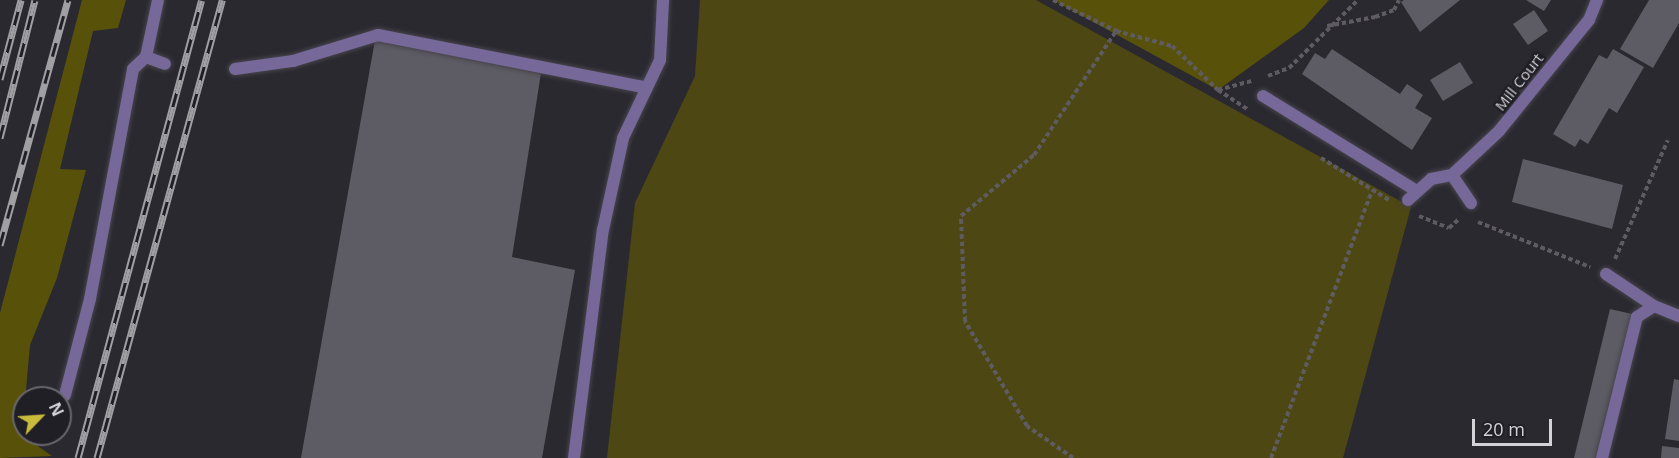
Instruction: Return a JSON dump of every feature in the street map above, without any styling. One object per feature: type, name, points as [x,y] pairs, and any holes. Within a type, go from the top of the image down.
[{"type":"street","points":[[67,386],[90,299],[133,69],[146,57],[158,0]]},
{"type":"street","points":[[574,458],[603,230],[623,138],[660,60],[663,0]]},
{"type":"street","name":"Mill Court","points":[[1410,200],[1431,179],[1452,175],[1499,132],[1589,20],[1597,0]]},
{"type":"street","points":[[235,69],[293,61],[378,35],[646,88]]},
{"type":"street","points":[[146,57],[165,64]]},
{"type":"street","points":[[1263,96],[1410,200]]},
{"type":"street","points":[[1452,175],[1471,204]]},
{"type":"street","points":[[1606,274],[1654,306],[1679,316]]},
{"type":"street","points":[[1602,458],[1637,317],[1654,306]]},
{"type":"path","points":[[1053,0],[1116,31],[1172,46],[1218,90],[1289,68],[1327,26],[1358,0]]},
{"type":"path","points":[[1327,26],[1375,17],[1394,10],[1399,0]]},
{"type":"path","points":[[1073,458],[1028,426],[965,321],[961,216],[1034,155],[1116,31]]},
{"type":"path","points":[[1410,200],[1449,228],[1462,216],[1606,274],[1668,140]]},
{"type":"path","points":[[1271,458],[1372,191]]},
{"type":"shaded area","points":[[82,0],[126,0],[118,28],[93,31],[60,169],[86,170],[57,278],[30,345],[26,386],[12,386],[12,446],[38,446],[52,456],[0,458],[0,313]]},
{"type":"shaded area","points":[[700,0],[1036,0],[1411,207],[1343,458],[607,458],[635,203],[695,76]]},
{"type":"shaded area","points":[[1053,0],[1329,0],[1304,28],[1218,90]]},
{"type":"building","points":[[1404,0],[1460,0],[1420,32],[1401,2]]},
{"type":"building","points":[[1526,0],[1551,0],[1544,11]]},
{"type":"building","points":[[1649,0],[1679,0],[1679,23],[1653,68],[1620,49]]},
{"type":"building","points":[[1534,10],[1548,31],[1528,45],[1513,24]]},
{"type":"building","points":[[375,40],[541,73],[512,257],[575,270],[542,458],[301,458]]},
{"type":"building","points":[[1332,49],[1400,94],[1407,84],[1423,95],[1415,108],[1432,118],[1412,150],[1302,74],[1315,53],[1325,59]]},
{"type":"building","points":[[1613,49],[1644,67],[1617,113],[1609,108],[1588,144],[1580,139],[1575,147],[1553,134],[1599,55],[1607,59]]},
{"type":"building","points":[[1460,62],[1473,83],[1443,101],[1430,80]]},
{"type":"building","points":[[1523,159],[1623,185],[1612,229],[1512,202]]},
{"type":"building","points":[[1610,309],[1632,314],[1597,458],[1574,458]]},
{"type":"building","points":[[1674,379],[1679,380],[1679,441],[1665,439]]},
{"type":"building","points":[[1662,446],[1679,448],[1679,458],[1661,458]]},
{"type":"railway","points":[[0,79],[21,0]]},
{"type":"railway","points":[[0,138],[35,0]]},
{"type":"railway","points":[[0,245],[68,0]]},
{"type":"railway","points":[[78,458],[202,0]]},
{"type":"railway","points":[[97,458],[222,0]]}]
